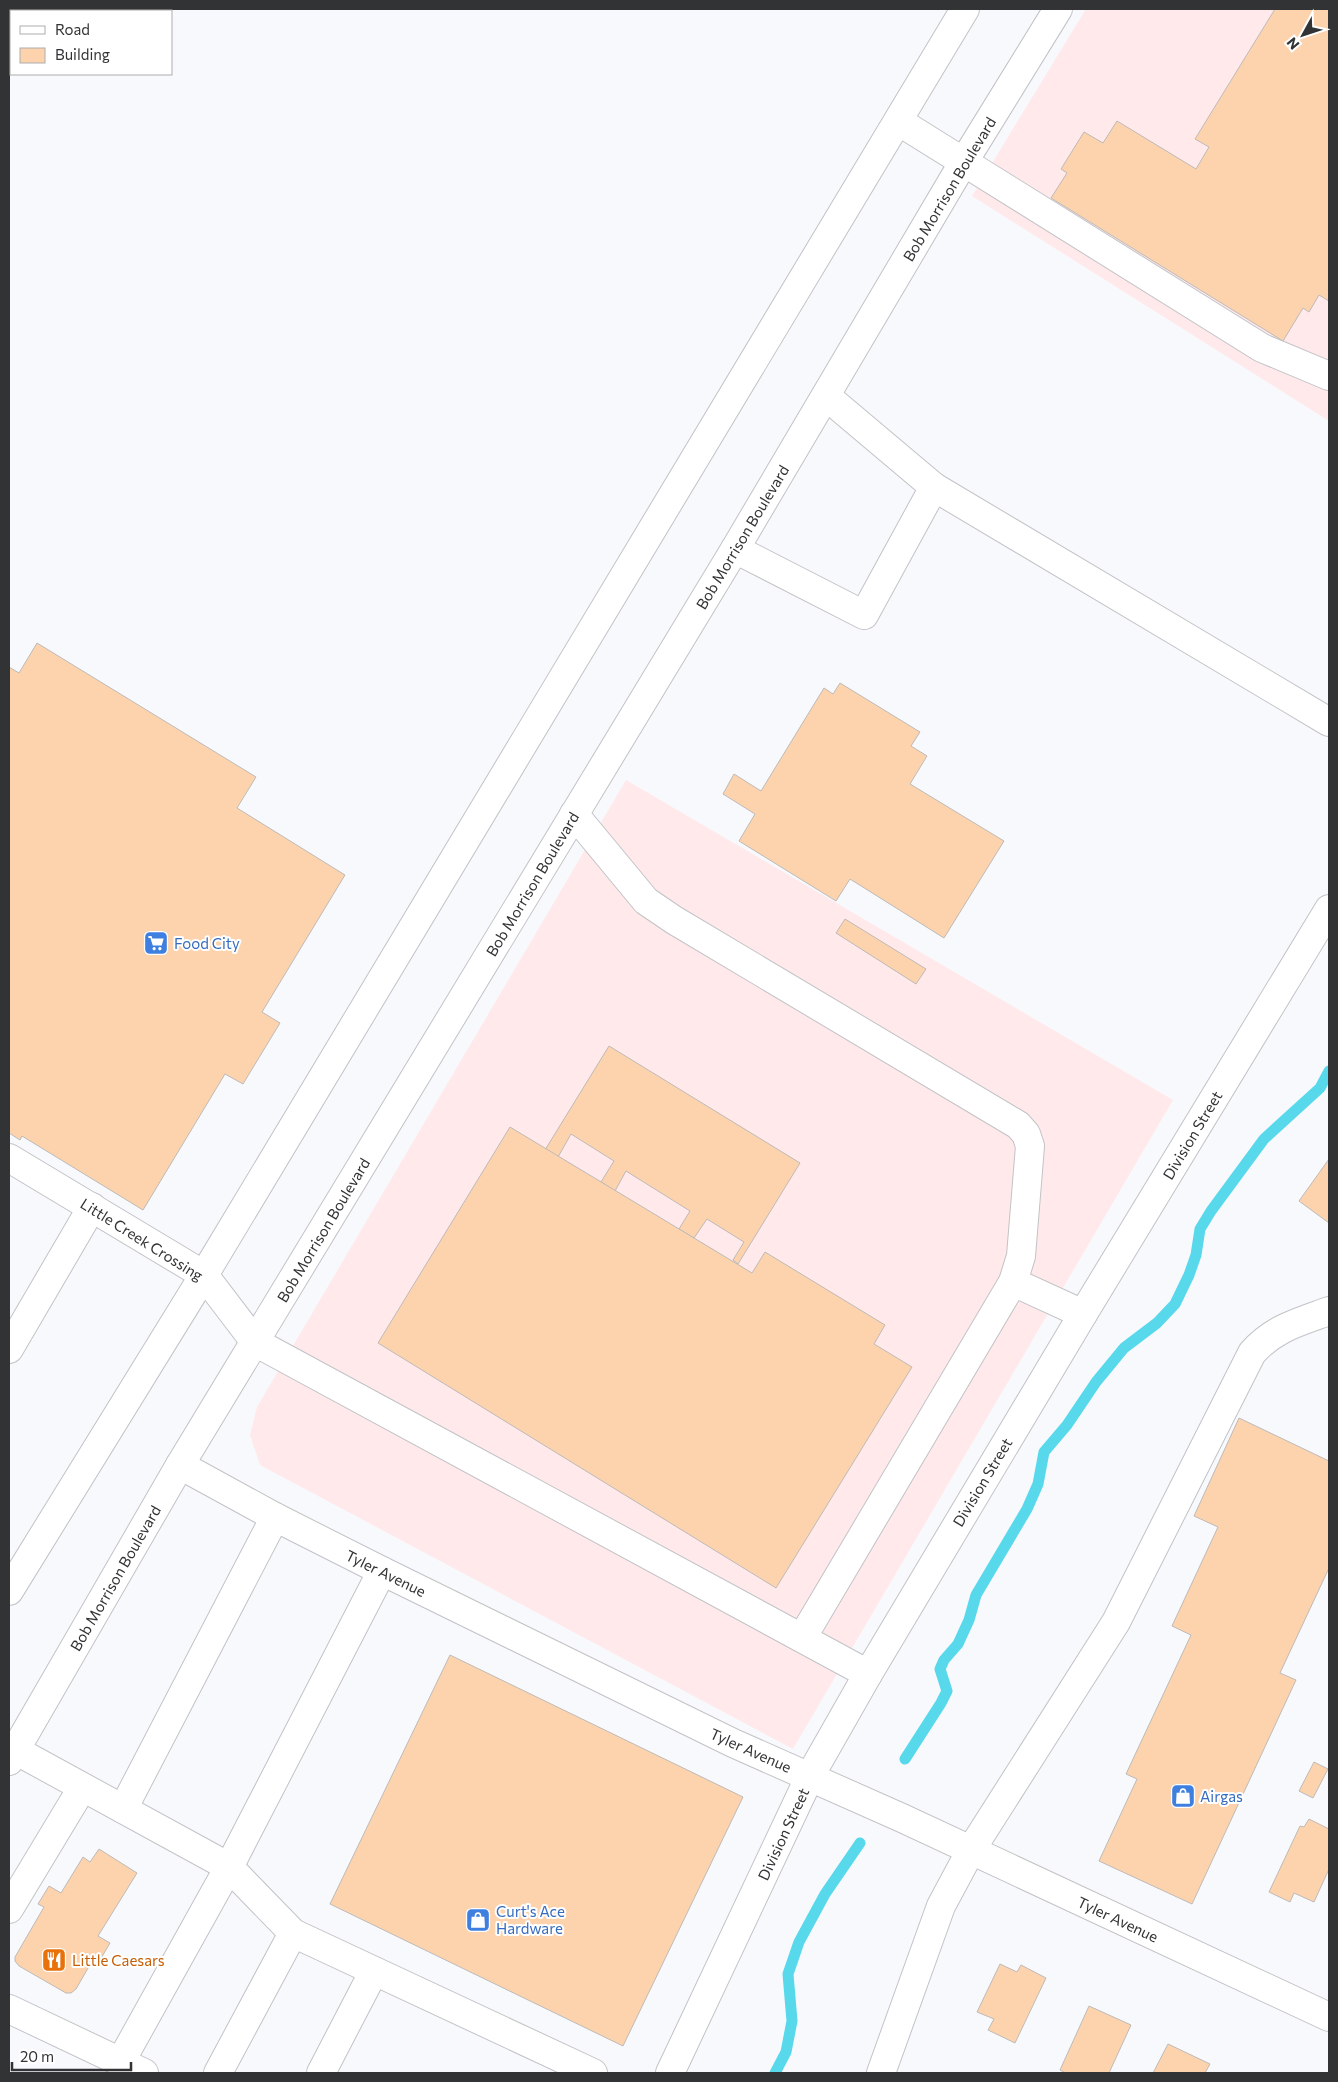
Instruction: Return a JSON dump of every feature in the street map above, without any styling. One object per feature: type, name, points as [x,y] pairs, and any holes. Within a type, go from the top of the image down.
[{"type":"street","points":[[9,1591],[204,1275],[965,9]]},
{"type":"street","name":"Bob Morrison Boulevard","points":[[12,1755],[180,1466],[735,549],[963,163],[1058,9]]},
{"type":"street","points":[[898,121],[1262,348],[1329,376]]},
{"type":"street","points":[[826,396],[934,487],[1329,722]]},
{"type":"street","points":[[735,549],[864,615],[934,487]]},
{"type":"street","points":[[574,814],[646,901],[674,920],[1018,1125],[1026,1134],[1030,1146],[1021,1256],[1013,1282],[802,1638]]},
{"type":"street","name":"Division Street","points":[[670,2073],[810,1776],[868,1674],[1083,1314],[1329,909]]},
{"type":"street","name":"Little Creek Crossing","points":[[9,1158],[204,1275],[255,1342]]},
{"type":"street","points":[[9,1349],[92,1207]]},
{"type":"street","points":[[1013,1282],[1083,1314]]},
{"type":"street","points":[[880,2073],[941,1906],[971,1850],[1116,1622],[1252,1352],[1264,1340],[1279,1330],[1329,1311]]},
{"type":"street","points":[[255,1342],[868,1674]]},
{"type":"street","name":"Tyler Avenue","points":[[180,1466],[382,1571],[733,1743],[971,1850],[1329,2017]]},
{"type":"street","points":[[123,1809],[275,1517]]},
{"type":"street","points":[[9,2009],[132,2067],[228,1867],[382,1571]]},
{"type":"street","points":[[12,1755],[123,1809],[228,1867],[293,1933],[584,2071]]},
{"type":"street","points":[[9,1909],[82,1788]]},
{"type":"street","points":[[218,2073],[293,1933]]},
{"type":"street","points":[[321,2073],[374,1970]]},
{"type":"shaded area","points":[[1086,9],[1329,9],[1329,421],[972,196]]},
{"type":"shaded area","points":[[626,780],[1173,1100],[793,1749],[260,1465],[250,1435],[257,1407]]},
{"type":"building","points":[[1275,9],[1329,9],[1329,301],[1319,295],[1309,312],[1303,308],[1283,341],[1051,198],[1067,173],[1061,169],[1084,132],[1103,143],[1117,121],[1196,169],[1209,147],[1195,139]]},
{"type":"building","name":"Food City","points":[[37,643],[256,777],[237,808],[345,875],[262,1012],[280,1023],[243,1084],[225,1074],[143,1210],[22,1136],[20,1140],[9,1133],[9,667],[19,673]]},
{"type":"building","points":[[840,683],[920,732],[911,746],[927,756],[910,784],[1004,841],[944,938],[850,879],[836,901],[739,841],[755,814],[723,794],[734,774],[761,791],[824,688],[833,694]]},
{"type":"building","points":[[845,919],[926,969],[916,984],[836,933]]},
{"type":"building","points":[[609,1046],[800,1163],[738,1264],[733,1260],[744,1242],[707,1219],[694,1238],[679,1229],[690,1211],[626,1171],[615,1191],[601,1182],[614,1161],[571,1134],[558,1157],[545,1150]]},
{"type":"building","points":[[510,1127],[752,1273],[765,1252],[885,1325],[874,1344],[912,1367],[776,1588],[378,1343]]},
{"type":"building","points":[[1329,1159],[1329,1223],[1299,1201]]},
{"type":"building","points":[[1239,1418],[1329,1461],[1329,1568],[1280,1673],[1296,1680],[1192,1904],[1099,1861],[1137,1779],[1126,1774],[1191,1635],[1172,1626],[1218,1527],[1194,1516]]},
{"type":"building","points":[[450,1655],[743,1797],[623,2046],[330,1904]]},
{"type":"building","points":[[1314,1762],[1328,1769],[1313,1798],[1299,1791]]},
{"type":"building","points":[[1309,1819],[1329,1829],[1329,1869],[1314,1902],[1294,1893],[1290,1902],[1269,1892],[1300,1826],[1304,1827]]},
{"type":"building","points":[[99,1849],[137,1873],[98,1936],[110,1943],[100,1960],[95,1956],[76,1989],[71,1993],[66,1993],[19,1966],[15,1961],[15,1957],[44,1907],[38,1904],[49,1886],[61,1893],[83,1857],[90,1862]]},
{"type":"building","points":[[1000,1964],[1017,1972],[1021,1965],[1046,1978],[1015,2043],[988,2030],[994,2019],[977,2012]]},
{"type":"building","points":[[1089,2006],[1131,2025],[1109,2073],[1066,2073],[1060,2070]]},
{"type":"building","points":[[1168,2044],[1210,2064],[1205,2073],[1153,2073]]},
{"type":"waterway","points":[[905,1759],[947,1691],[940,1669],[944,1660],[958,1644],[969,1620],[976,1595],[1027,1509],[1038,1484],[1044,1452],[1067,1425],[1096,1382],[1124,1348],[1157,1323],[1175,1304],[1196,1255],[1200,1229],[1211,1211],[1264,1139],[1320,1088],[1329,1071]]},
{"type":"waterway","points":[[775,2073],[786,2052],[792,2021],[788,1974],[799,1942],[825,1894],[860,1843]]},
{"type":"place","name":"Food City","points":[[156,943]]},
{"type":"place","name":"Airgas","points":[[1183,1796]]},
{"type":"place","name":"Curt's Ace Hardware","points":[[478,1920]]},
{"type":"place","name":"Little Caesars","points":[[54,1960]]}]
